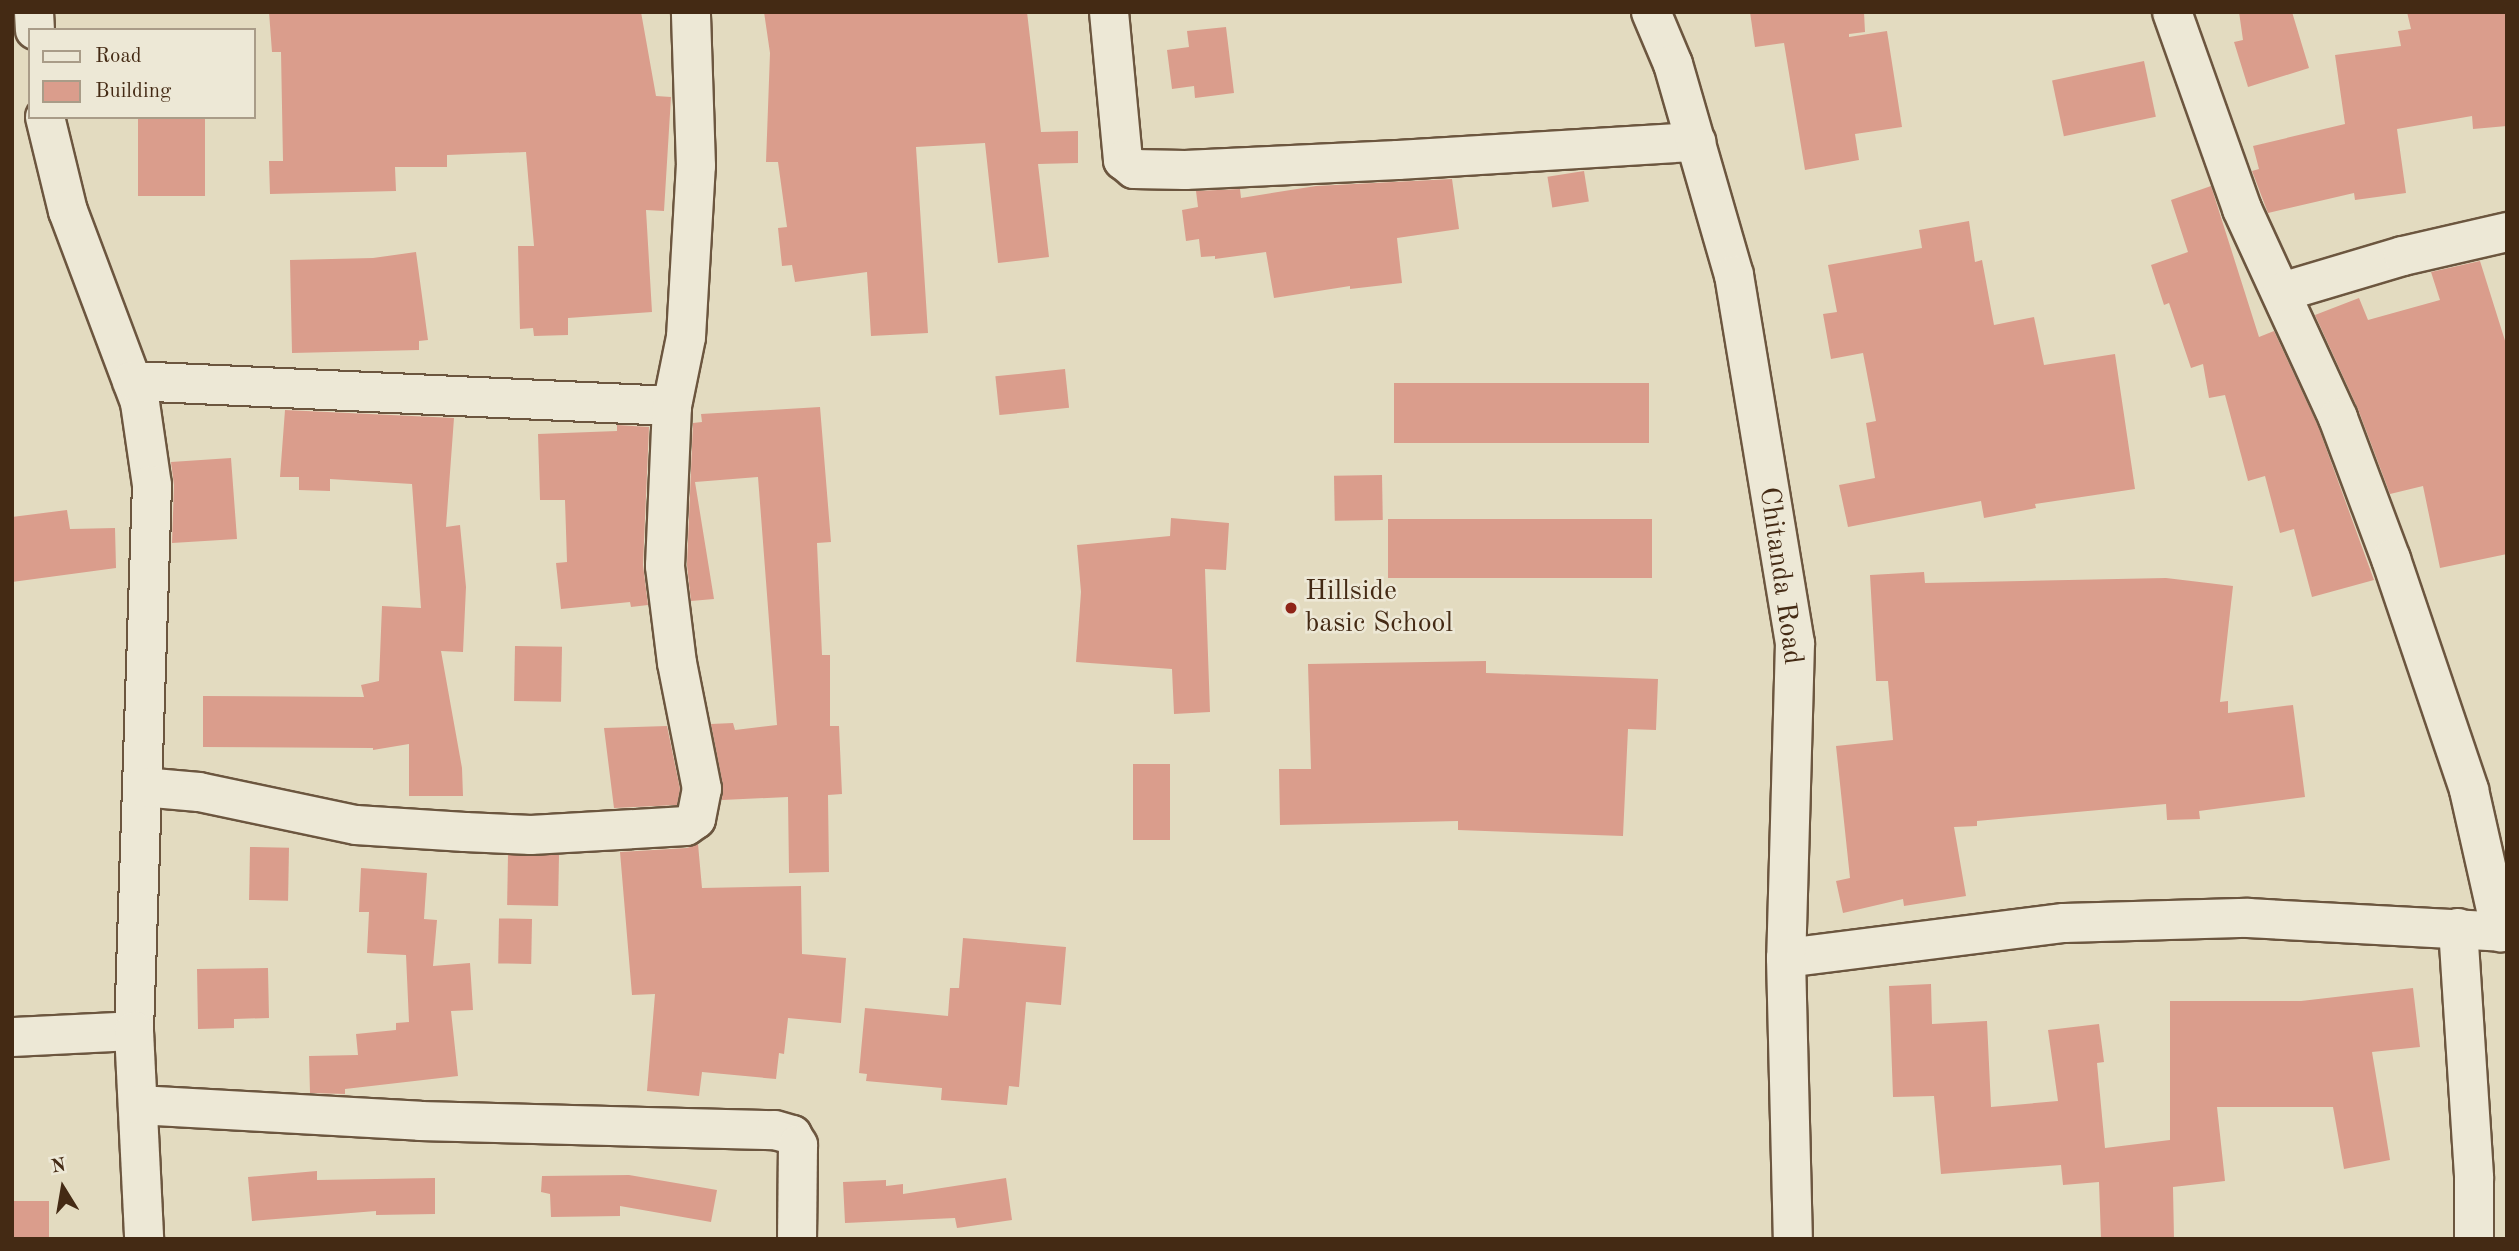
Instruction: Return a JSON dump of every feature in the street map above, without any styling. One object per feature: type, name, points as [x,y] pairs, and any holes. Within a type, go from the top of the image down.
[{"type":"street","points":[[142,787],[199,792],[356,825],[531,835],[686,826],[696,819],[702,789],[677,663],[666,566],[672,405],[686,337],[696,166],[691,12]]},
{"type":"street","points":[[1109,12],[1123,160],[1134,169],[1185,170],[1398,160],[1696,142]]},
{"type":"street","name":"Chitanda Road","points":[[1651,12],[1673,64],[1734,275],[1795,643],[1786,958],[1793,1239]]},
{"type":"street","points":[[1786,958],[2064,923],[2248,918],[2504,932],[2469,790],[2391,559],[2338,418],[2242,209],[2172,12]]},
{"type":"street","points":[[45,119],[68,211],[140,403],[152,485],[134,1031],[144,1239]]},
{"type":"street","points":[[2282,292],[2403,256],[2507,232]]},
{"type":"street","points":[[132,381],[672,405]]},
{"type":"street","points":[[2458,928],[2474,1178],[2474,1239]]},
{"type":"street","points":[[12,1037],[134,1031]]},
{"type":"street","points":[[138,1105],[420,1121],[775,1130],[792,1135],[798,1145],[797,1239]]},
{"type":"building","points":[[269,12],[641,12],[656,96],[671,97],[664,211],[646,210],[652,312],[568,318],[568,335],[534,336],[533,328],[520,329],[518,246],[534,246],[526,152],[447,155],[447,167],[395,167],[396,191],[270,194],[269,161],[283,161],[281,52],[272,52]]},
{"type":"building","points":[[764,12],[1027,12],[1041,132],[1078,131],[1078,163],[1038,164],[1049,257],[998,263],[985,143],[916,147],[928,333],[871,336],[867,272],[795,282],[792,265],[782,266],[778,228],[787,227],[778,162],[766,162],[770,53]]},
{"type":"building","points":[[1750,12],[1864,12],[1865,32],[1849,34],[1849,37],[1887,31],[1902,127],[1855,134],[1859,160],[1805,170],[1784,43],[1755,47]]},
{"type":"building","points":[[2239,12],[2292,12],[2309,68],[2248,87],[2234,42],[2243,40]]},
{"type":"building","points":[[2407,12],[2507,12],[2507,126],[2473,129],[2472,116],[2397,129],[2406,193],[2355,200],[2354,193],[2268,213],[2252,171],[2259,169],[2253,146],[2345,124],[2335,55],[2401,46],[2398,31],[2411,29]]},
{"type":"building","points":[[1226,27],[1234,93],[1195,98],[1194,86],[1172,89],[1167,50],[1189,47],[1187,31]]},
{"type":"building","points":[[2144,61],[2156,117],[2064,136],[2052,81]]},
{"type":"building","points":[[138,119],[205,119],[205,196],[138,196]]},
{"type":"building","points":[[1584,171],[1589,202],[1552,207],[1547,177]]},
{"type":"building","points":[[1452,179],[1459,229],[1397,238],[1402,283],[1350,289],[1350,286],[1274,298],[1266,252],[1215,259],[1215,256],[1201,257],[1199,239],[1186,241],[1182,210],[1198,207],[1196,191],[1240,189],[1241,198],[1316,186]]},
{"type":"building","points":[[2211,186],[2259,337],[2274,331],[2318,426],[2374,580],[2312,597],[2294,529],[2280,533],[2265,476],[2248,481],[2225,395],[2209,398],[2203,364],[2191,368],[2169,303],[2164,305],[2151,265],[2188,252],[2171,200]]},
{"type":"building","points":[[1969,221],[1975,262],[1982,260],[1994,325],[2034,317],[2044,365],[2115,354],[2135,489],[2035,504],[2036,508],[1984,518],[1981,501],[1848,527],[1839,485],[1875,478],[1866,423],[1876,421],[1863,353],[1831,359],[1823,314],[1837,312],[1828,265],[1922,248],[1919,230]]},
{"type":"building","points":[[416,252],[428,340],[419,341],[419,350],[292,353],[290,260],[373,258]]},
{"type":"building","points":[[2480,261],[2507,347],[2507,554],[2440,568],[2423,486],[2390,494],[2358,409],[2315,315],[2359,298],[2368,320],[2440,300],[2431,272]]},
{"type":"building","points":[[1065,369],[1069,408],[999,415],[995,376]]},
{"type":"building","points":[[1394,383],[1649,383],[1649,443],[1394,443]]},
{"type":"building","points":[[820,407],[831,542],[817,543],[822,655],[830,655],[830,726],[839,726],[842,794],[828,795],[829,872],[789,873],[788,797],[722,800],[723,785],[711,724],[733,723],[735,730],[777,725],[758,477],[695,482],[714,599],[691,601],[687,565],[693,423],[702,422],[701,414]]},
{"type":"building","points":[[285,410],[454,418],[446,527],[460,525],[466,587],[463,652],[441,651],[462,768],[463,796],[409,796],[409,744],[373,750],[203,747],[203,696],[364,697],[361,685],[379,681],[382,606],[421,608],[412,484],[330,479],[330,491],[299,490],[299,477],[280,477]]},
{"type":"building","points":[[617,425],[649,427],[643,565],[648,605],[631,607],[630,602],[561,609],[556,563],[567,562],[565,500],[540,500],[538,434],[617,431]]},
{"type":"building","points":[[231,458],[237,539],[172,543],[174,485],[171,462]]},
{"type":"building","points":[[1382,475],[1383,520],[1335,521],[1334,476]]},
{"type":"building","points":[[67,510],[70,529],[115,528],[116,568],[12,582],[12,517]]},
{"type":"building","points":[[1171,518],[1229,523],[1226,570],[1205,569],[1210,712],[1174,714],[1172,669],[1076,662],[1081,592],[1077,545],[1170,536]]},
{"type":"building","points":[[1388,519],[1652,519],[1652,578],[1388,578]]},
{"type":"building","points":[[1924,572],[1925,583],[2166,578],[2233,586],[2220,702],[2228,701],[2228,713],[2293,705],[2305,797],[2199,811],[2200,819],[2167,820],[2166,804],[1977,821],[1977,826],[1954,827],[1966,896],[1904,906],[1903,899],[1843,913],[1836,881],[1850,878],[1836,746],[1893,740],[1888,681],[1876,681],[1870,575]]},
{"type":"building","points":[[515,646],[562,647],[561,702],[514,701]]},
{"type":"building","points":[[1486,661],[1486,673],[1658,679],[1656,730],[1628,729],[1623,836],[1458,830],[1458,821],[1280,825],[1279,769],[1311,769],[1308,664]]},
{"type":"building","points":[[667,726],[680,789],[677,805],[614,808],[604,728]]},
{"type":"building","points":[[1133,764],[1170,764],[1170,840],[1133,840]]},
{"type":"building","points":[[698,844],[702,888],[801,886],[802,954],[846,958],[841,1023],[788,1018],[784,1054],[779,1053],[776,1079],[702,1072],[699,1096],[647,1091],[655,994],[632,995],[620,852],[687,848]]},
{"type":"building","points":[[250,847],[289,848],[288,901],[249,900]]},
{"type":"building","points":[[508,854],[559,855],[558,906],[507,905]]},
{"type":"building","points":[[361,868],[427,873],[424,919],[437,920],[433,966],[470,963],[473,1010],[451,1011],[458,1076],[345,1089],[345,1094],[310,1093],[309,1056],[358,1055],[356,1034],[396,1030],[396,1023],[409,1022],[406,955],[367,953],[369,912],[359,912]]},
{"type":"building","points":[[499,918],[532,919],[531,964],[498,963]]},
{"type":"building","points":[[963,938],[1066,947],[1061,1005],[1026,1002],[1019,1087],[1009,1086],[1007,1105],[941,1100],[942,1088],[866,1081],[867,1074],[859,1073],[865,1008],[948,1016],[950,988],[959,988]]},
{"type":"building","points":[[268,968],[269,1018],[234,1019],[234,1028],[198,1029],[197,969]]},
{"type":"building","points":[[1931,984],[1932,1024],[1987,1021],[1991,1107],[2058,1101],[2048,1030],[2099,1024],[2104,1062],[2097,1063],[2105,1148],[2170,1140],[2170,1001],[2301,1001],[2413,988],[2420,1047],[2372,1052],[2390,1160],[2344,1169],[2333,1107],[2217,1107],[2225,1181],[2173,1187],[2174,1239],[2101,1239],[2099,1182],[2063,1185],[2061,1165],[1941,1174],[1934,1096],[1893,1097],[1889,986]]},
{"type":"building","points":[[317,1171],[317,1180],[435,1178],[435,1214],[376,1215],[376,1211],[252,1221],[248,1177]]},
{"type":"building","points":[[629,1175],[717,1190],[711,1222],[620,1206],[620,1216],[551,1217],[550,1194],[541,1192],[542,1176]]},
{"type":"building","points":[[1006,1178],[1012,1220],[957,1228],[955,1218],[845,1223],[843,1182],[886,1180],[886,1186],[903,1184],[903,1194]]},
{"type":"building","points":[[12,1201],[49,1201],[49,1239],[12,1239]]},
{"type":"place","name":"Hillside basic School","points":[[1291,608]]}]
